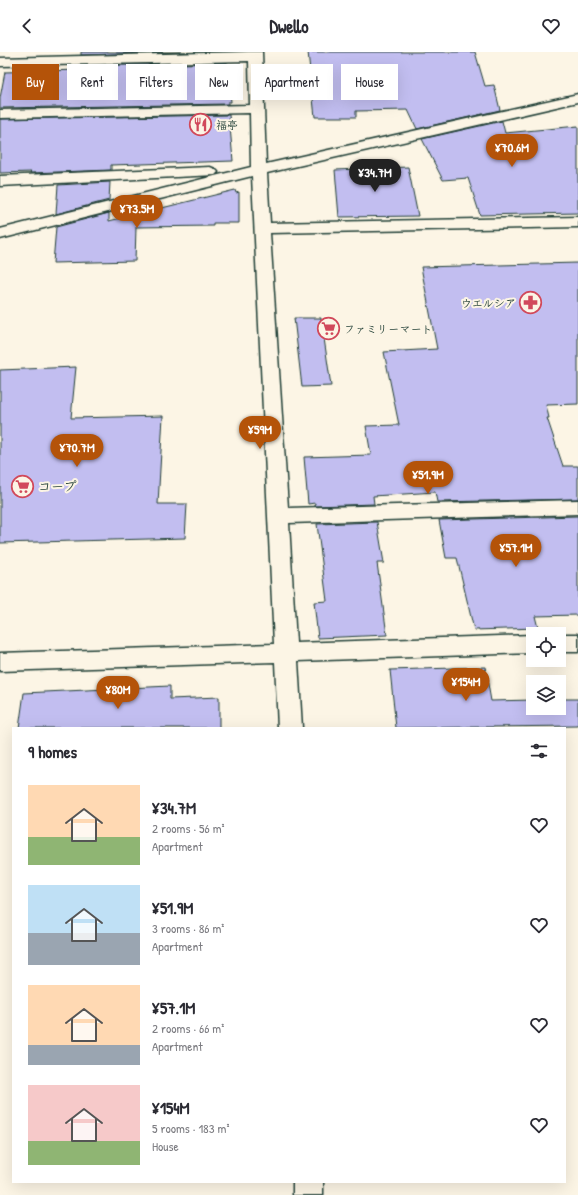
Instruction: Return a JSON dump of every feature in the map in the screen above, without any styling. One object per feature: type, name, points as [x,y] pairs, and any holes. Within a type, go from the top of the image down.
[{"type":"street","points":[[0,62],[255,54],[262,228],[290,727]]},
{"type":"street","points":[[0,234],[259,170],[578,98]]},
{"type":"street","points":[[0,114],[257,109]]},
{"type":"street","points":[[0,180],[259,170]]},
{"type":"street","points":[[262,228],[578,222]]},
{"type":"street","points":[[279,516],[578,507]]},
{"type":"street","points":[[566,643],[578,642]]},
{"type":"street","points":[[0,662],[526,644]]},
{"type":"street","points":[[308,1183],[308,1195]]},
{"type":"building","points":[[81,52],[186,52],[81,55]]},
{"type":"building","points":[[308,52],[475,52],[485,86],[494,85],[500,110],[417,129],[408,110],[356,111],[356,117],[315,117],[313,100],[333,100],[333,64],[309,64]]},
{"type":"building","points":[[227,63],[195,64],[195,100],[231,100],[231,102],[228,102],[228,104],[0,108],[0,98],[5,72],[12,72],[12,100],[59,100],[59,71],[67,70],[67,100],[118,100],[118,65],[126,65],[126,100],[187,100],[187,64],[178,64]]},
{"type":"building","points":[[229,115],[233,161],[111,165],[111,170],[0,173],[0,119]]},
{"type":"building","points":[[502,121],[505,133],[578,126],[578,213],[480,215],[468,178],[443,180],[422,139]]},
{"type":"building","points":[[408,167],[418,216],[339,217],[335,170]]},
{"type":"building","points":[[110,182],[109,200],[56,214],[58,185]]},
{"type":"building","points":[[235,190],[236,193],[239,192],[239,223],[213,223],[213,226],[136,227],[135,261],[53,263],[56,227],[109,213],[109,221]]},
{"type":"building","points":[[578,263],[578,404],[546,405],[549,418],[547,418],[563,466],[578,466],[578,499],[437,502],[435,492],[373,496],[374,504],[315,506],[315,503],[308,504],[304,457],[371,455],[366,426],[399,425],[384,352],[437,349],[421,267]]},
{"type":"building","points":[[294,318],[321,318],[331,386],[302,387]]},
{"type":"building","points":[[76,367],[71,418],[163,416],[158,504],[187,504],[185,538],[0,543],[0,370]]},
{"type":"building","points":[[578,516],[578,615],[535,616],[538,627],[474,630],[457,558],[446,558],[439,520]]},
{"type":"building","points":[[377,522],[384,563],[377,563],[387,635],[318,638],[314,602],[327,601],[317,524]]},
{"type":"building","points":[[485,667],[491,701],[526,700],[526,715],[566,715],[566,699],[578,699],[578,726],[396,727],[390,670]]},
{"type":"building","points":[[170,686],[170,699],[219,697],[219,727],[19,727],[24,693]]},
{"type":"place","name":"福亭","points":[[200,125]]},
{"type":"place","name":"ウエルシア","points":[[531,303]]},
{"type":"place","name":"ファミリーマート","points":[[329,329]]},
{"type":"place","name":"コープ","points":[[22,486]]}]
